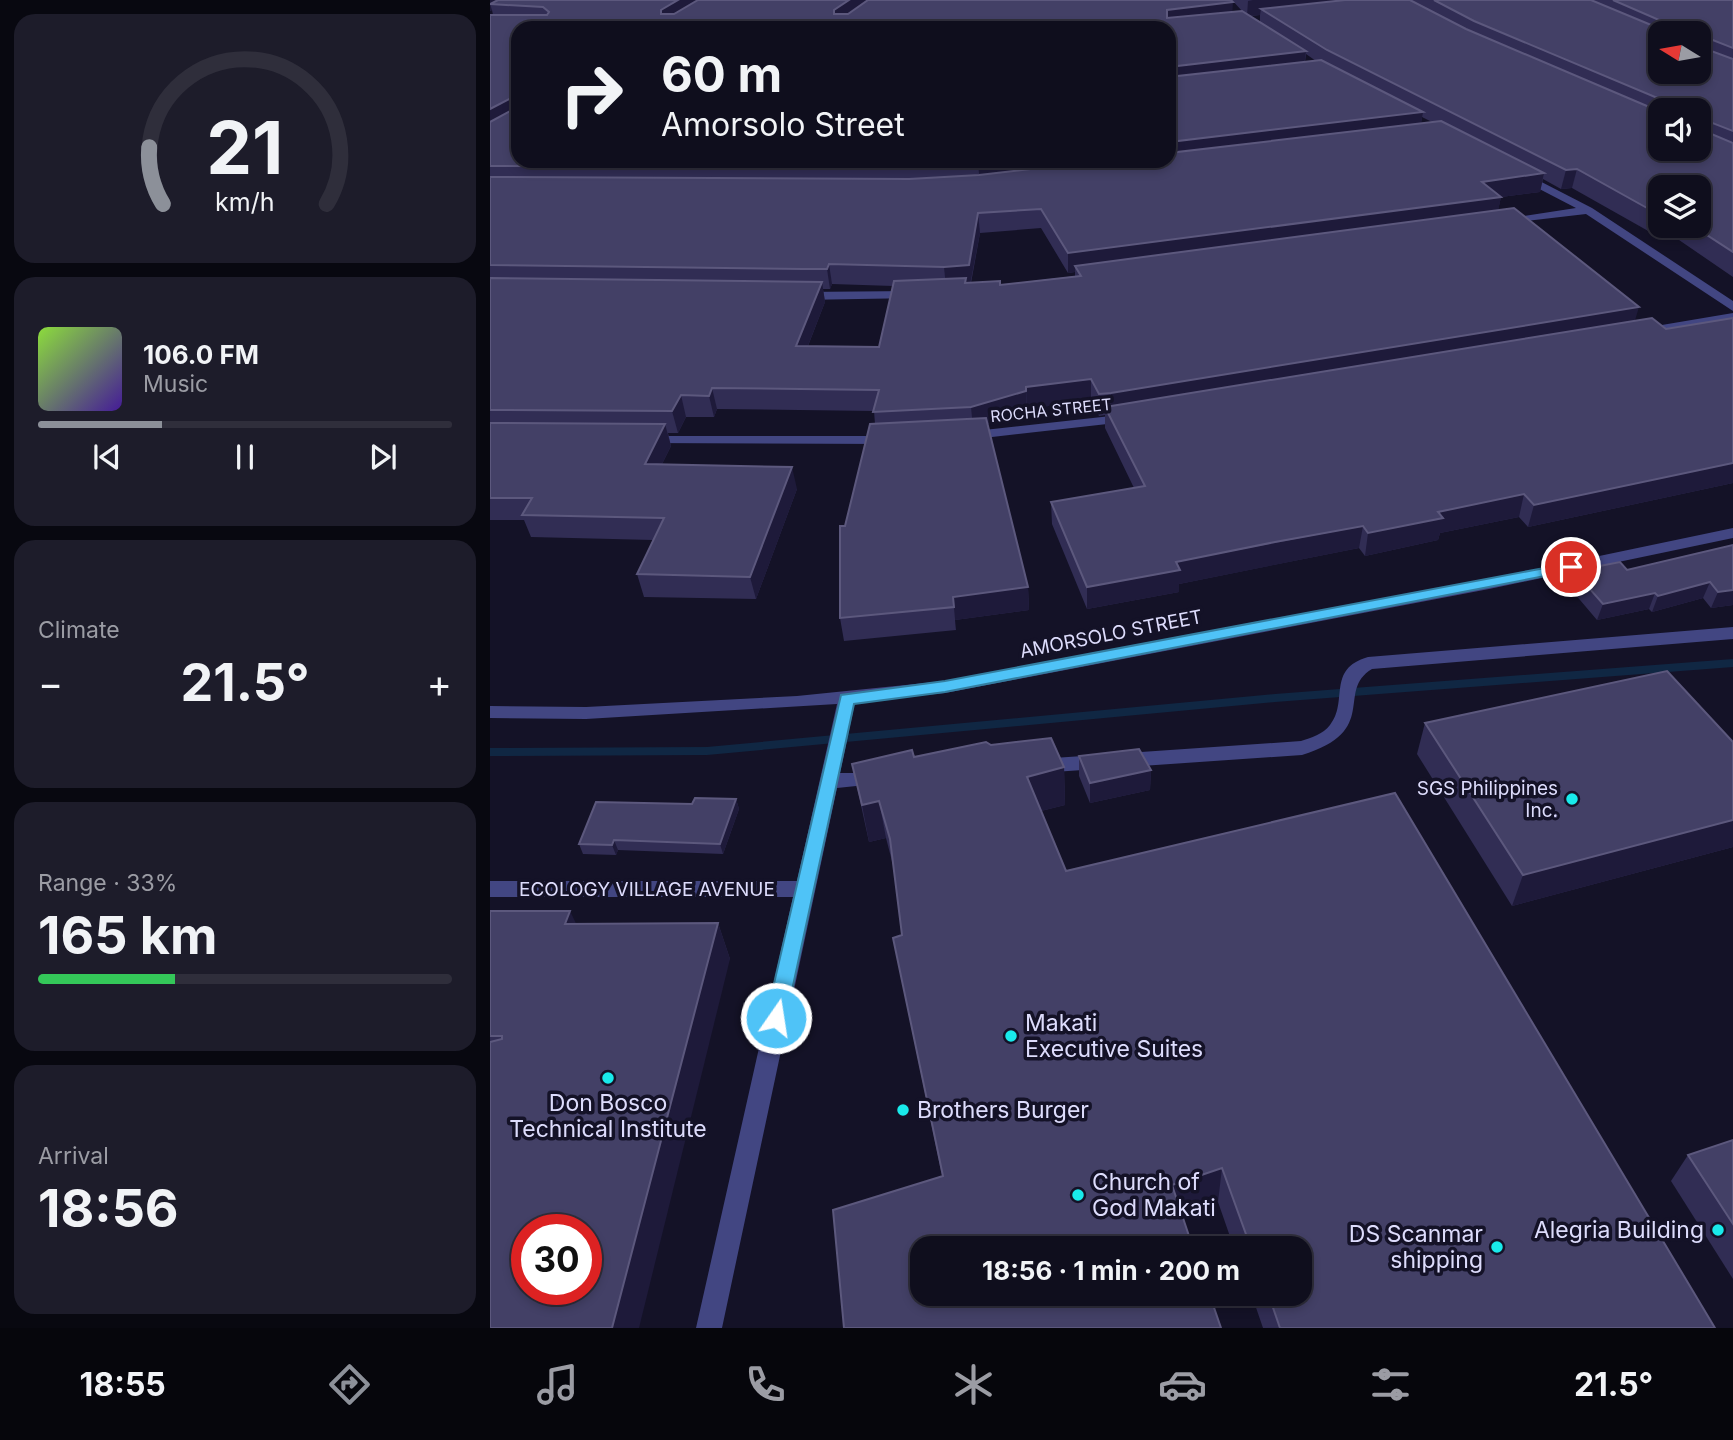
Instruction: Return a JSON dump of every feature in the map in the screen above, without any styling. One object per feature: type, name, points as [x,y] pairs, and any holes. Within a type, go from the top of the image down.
[{"type":"street","points":[[1508,168],[1588,210],[1733,307]]},
{"type":"street","points":[[1493,223],[1588,210]]},
{"type":"street","points":[[793,296],[922,295]]},
{"type":"street","points":[[1623,336],[1733,317]]},
{"type":"street","name":"ROCHA STREET","points":[[946,437],[1057,428],[1149,415]]},
{"type":"street","points":[[626,440],[906,439]]},
{"type":"street","name":"AMORSOLO STREET","points":[[490,712],[586,713],[847,699],[959,684],[1489,584],[1733,533]]},
{"type":"street","points":[[1025,767],[1302,748],[1323,740],[1340,724],[1349,677],[1356,668],[1368,663],[1733,633]]},
{"type":"street","points":[[709,1328],[847,699]]},
{"type":"street","points":[[828,781],[900,776]]},
{"type":"street","name":"ECOLOGY VILLAGE AVENUE","points":[[490,889],[804,889]]},
{"type":"building","points":[[498,0],[678,0],[661,10],[661,14],[674,14],[698,0],[849,0],[834,10],[834,14],[848,14],[868,0],[1231,0],[1233,2],[1167,10],[1167,18],[1242,11],[1306,51],[1176,66],[1176,21],[511,21],[511,98],[490,109],[490,15],[547,15],[549,12],[543,7],[490,4]]},
{"type":"building","points":[[1345,0],[1410,0],[1466,29],[1648,106],[1648,161],[1711,161],[1711,134],[1733,143],[1733,252],[1711,238],[1711,175],[1648,175],[1648,209],[1577,169],[1566,170],[1327,50],[1261,9]]},
{"type":"building","points":[[1434,0],[1591,0],[1648,24],[1648,84],[1712,84],[1712,51],[1733,59],[1733,131],[1711,122],[1711,98],[1657,98],[1474,21]]},
{"type":"building","points":[[1613,0],[1733,0],[1733,48],[1712,40],[1712,21],[1661,21]]},
{"type":"building","points":[[1321,60],[1423,112],[1176,141],[1176,76]]},
{"type":"building","points":[[511,111],[511,166],[490,166],[490,122]]},
{"type":"building","points":[[1441,121],[1544,173],[1482,182],[1501,197],[1068,253],[1041,209],[978,213],[969,265],[944,267],[829,264],[827,269],[803,269],[490,265],[490,177],[909,179],[1038,168],[1176,168],[1176,152]]},
{"type":"building","points":[[1514,208],[1639,307],[1111,393],[1099,394],[1091,379],[1026,387],[1026,391],[971,407],[873,412],[879,390],[712,388],[709,396],[681,395],[672,411],[490,410],[490,278],[822,282],[796,346],[879,347],[894,281],[966,278],[965,283],[1000,281],[1000,285],[1081,276],[1075,266]]},
{"type":"building","points":[[1652,318],[1666,329],[1733,318],[1733,463],[1534,505],[1524,494],[1438,512],[1443,518],[1368,533],[1363,526],[1275,542],[1176,562],[1180,570],[1087,587],[1051,502],[1145,486],[1105,407]]},
{"type":"building","points":[[986,418],[1028,587],[953,597],[954,607],[840,618],[840,526],[845,526],[870,424]]},
{"type":"building","points":[[490,423],[665,424],[645,464],[792,467],[750,577],[637,574],[664,518],[522,515],[532,498],[490,498]]},
{"type":"building","points":[[1733,545],[1733,590],[1718,592],[1710,582],[1658,596],[1655,593],[1603,604],[1574,571],[1620,562],[1627,570]]},
{"type":"building","points":[[1667,671],[1733,742],[1733,820],[1523,875],[1425,723]]},
{"type":"building","points":[[1051,738],[1064,767],[1027,777],[1066,871],[1395,793],[1715,1328],[1280,1328],[1272,1306],[1312,1306],[1312,1236],[1247,1236],[1222,1168],[1172,1185],[1189,1236],[910,1236],[910,1306],[1213,1306],[1221,1328],[844,1328],[833,1210],[943,1176],[893,938],[902,935],[890,839],[879,801],[862,805],[852,764],[912,750],[914,757],[986,742],[991,745]]},
{"type":"building","points":[[1139,749],[1151,770],[1090,783],[1079,756]]},
{"type":"building","points":[[695,798],[736,799],[720,844],[614,840],[612,845],[579,844],[596,802],[692,804]]},
{"type":"building","name":"Don Bosco Technical Institute","points":[[490,911],[570,911],[565,924],[718,923],[612,1328],[490,1328],[490,1042],[502,1039],[502,1036],[490,1036]]},
{"type":"building","points":[[1733,1140],[1733,1224],[1688,1155]]},
{"type":"waterway","points":[[490,752],[707,751],[1275,698],[1733,663]]},
{"type":"place","name":"SGS Philippines Inc.","points":[[1572,799]]},
{"type":"place","name":"Makati Executive Suites","points":[[1011,1036]]},
{"type":"place","name":"Don Bosco Technical Institute","points":[[608,1078]]},
{"type":"place","name":"Brothers Burger","points":[[903,1110]]},
{"type":"place","name":"Church of God Makati","points":[[1078,1195]]},
{"type":"place","name":"Alegria Building","points":[[1718,1230]]},
{"type":"place","name":"DS Scanmar shipping","points":[[1497,1247]]},
{"type":"route","points":[[776,1018],[847,699],[945,687],[1571,567]]}]
